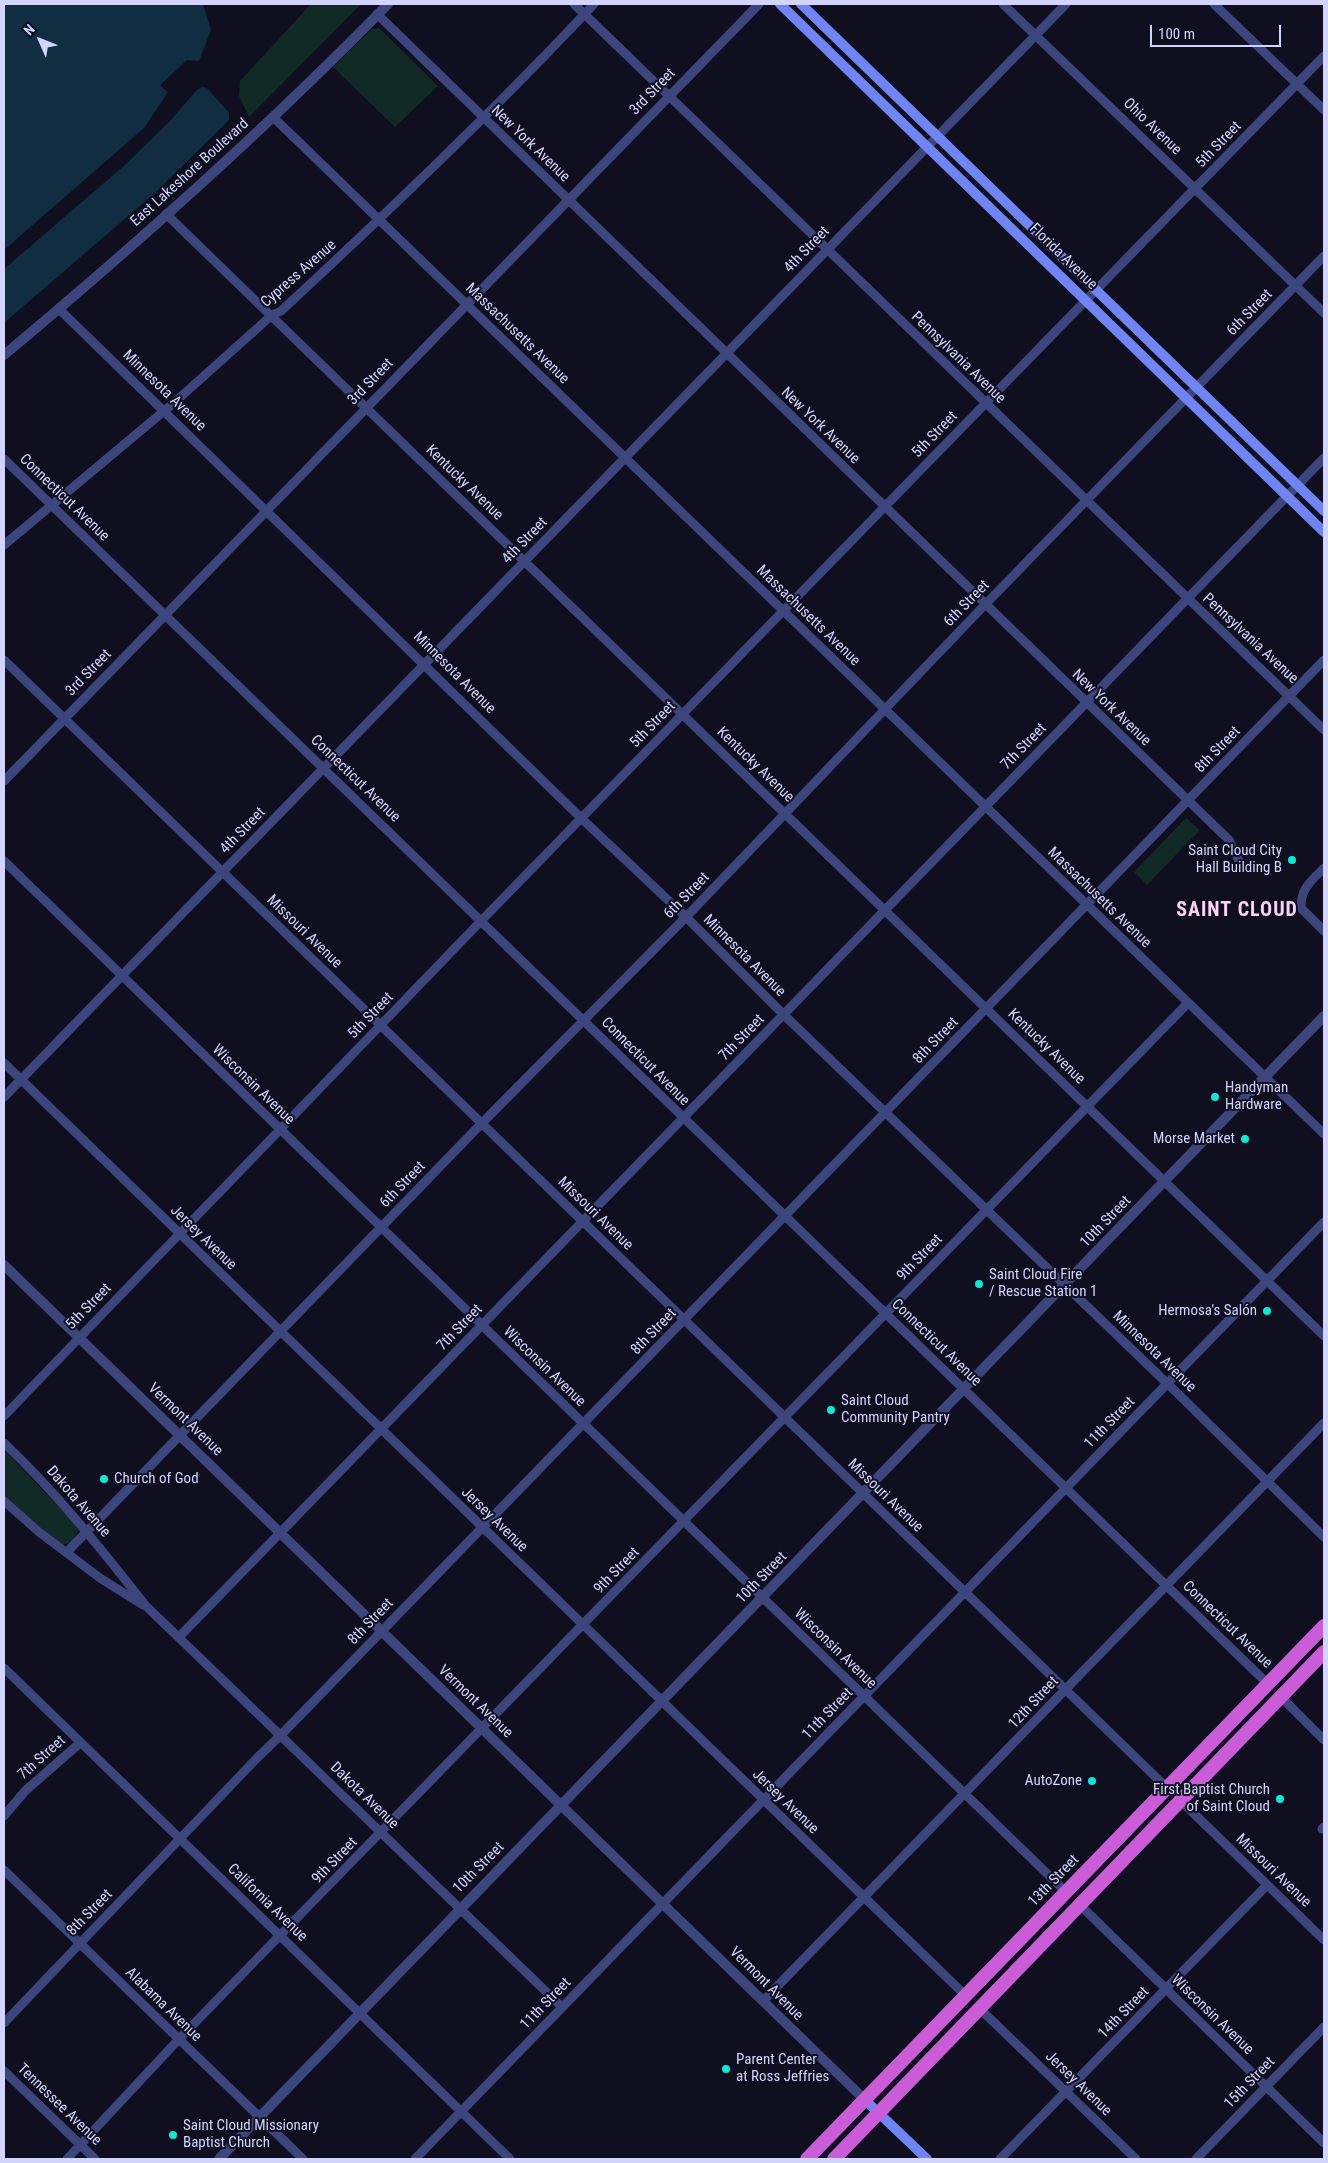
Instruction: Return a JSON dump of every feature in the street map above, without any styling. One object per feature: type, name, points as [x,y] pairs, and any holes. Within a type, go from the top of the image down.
[{"type":"highway","name":"13th Street","points":[[807,2159],[1320,1629]]},
{"type":"highway","points":[[1282,1698],[1284,1679],[1311,1650],[1320,1629]]},
{"type":"highway","points":[[834,2159],[1282,1698],[1324,1652]]},
{"type":"highway","points":[[1227,1753],[1234,1733],[1264,1702],[1269,1693],[1268,1684]]},
{"type":"highway","points":[[1181,1801],[1182,1785],[1190,1764]]},
{"type":"highway","points":[[1158,1824],[1168,1805],[1167,1788]]},
{"type":"highway","points":[[1080,1905],[1081,1887],[1088,1870]]},
{"type":"highway","points":[[1060,1925],[1067,1910],[1066,1892]]},
{"type":"main road","name":"Florida Avenue","points":[[780,4],[1324,532]]},
{"type":"main road","name":"Florida Avenue","points":[[801,4],[1324,512]]},
{"type":"main road","name":"Vermont Avenue","points":[[865,2100],[927,2159]]},
{"type":"street","name":"East Lakeshore Boulevard","points":[[4,355],[59,309],[274,117],[388,4]]},
{"type":"street","name":"Pennsylvania Avenue","points":[[574,4],[1324,730]]},
{"type":"street","name":"Cypress Avenue","points":[[4,546],[53,506],[272,315],[281,311],[380,220],[484,118],[594,4]]},
{"type":"street","name":"3rd Street","points":[[4,781],[759,4]]},
{"type":"street","name":"Ohio Avenue","points":[[1003,4],[1324,313]]},
{"type":"street","name":"4th Street","points":[[4,1097],[1066,4]]},
{"type":"street","points":[[1214,4],[1324,110]]},
{"type":"street","name":"New York Avenue","points":[[377,14],[725,354],[1229,840],[1239,861]]},
{"type":"street","name":"5th Street","points":[[4,1416],[178,1233],[1324,56]]},
{"type":"street","name":"Massachusetts Avenue","points":[[274,117],[1324,1134]]},
{"type":"street","name":"Kentucky Avenue","points":[[166,214],[1324,1336]]},
{"type":"street","name":"6th Street","points":[[67,1552],[481,1124],[686,917],[784,813],[1324,256]]},
{"type":"street","name":"Minnesota Avenue","points":[[59,309],[581,818],[686,917],[784,1015],[1168,1384],[1324,1538]]},
{"type":"street","name":"7th Street","points":[[179,1637],[1324,458]]},
{"type":"street","name":"Connecticut Avenue","points":[[4,459],[1268,1684]]},
{"type":"street","name":"Missouri Avenue","points":[[4,660],[1167,1788]]},
{"type":"street","name":"8th Street","points":[[4,2023],[257,1758],[685,1320],[1324,660]]},
{"type":"street","name":"Wisconsin Avenue","points":[[4,861],[1066,1892]]},
{"type":"street","points":[[1324,868],[1303,890],[1300,901],[1301,908],[1324,931]]},
{"type":"street","name":"9th Street","points":[[67,2159],[179,2039],[1188,1003]]},
{"type":"street","name":"10th Street","points":[[219,2159],[763,1599],[1324,1016]]},
{"type":"street","name":"Jersey Avenue","points":[[4,1063],[280,1333],[966,1996]]},
{"type":"street","name":"11th Street","points":[[414,2159],[1324,1222]]},
{"type":"street","name":"Vermont Avenue","points":[[4,1265],[865,2100]]},
{"type":"street","name":"12th Street","points":[[763,2001],[1324,1423]]},
{"type":"street","name":"Dakota Avenue","points":[[4,1444],[39,1477],[87,1531],[146,1606],[562,2007]]},
{"type":"street","name":"Dakota Avenue","points":[[4,1501],[39,1532],[100,1578],[136,1603],[146,1606]]},
{"type":"street","name":"California Avenue","points":[[4,1668],[510,2159]]},
{"type":"street","points":[[1282,1698],[1324,1740]]},
{"type":"street","name":"7th Street","points":[[4,1816],[25,1791],[80,1743]]},
{"type":"street","name":"Missouri Avenue","points":[[1181,1801],[1324,1940]]},
{"type":"street","name":"Alabama Avenue","points":[[4,1870],[303,2159]]},
{"type":"street","name":"14th Street","points":[[1000,2159],[1267,1885]]},
{"type":"street","name":"Wisconsin Avenue","points":[[1080,1905],[1324,2143]]},
{"type":"street","name":"Jersey Avenue","points":[[980,2009],[1136,2159]]},
{"type":"street","name":"15th Street","points":[[1196,2159],[1324,2027]]},
{"type":"street","name":"Tennessee Avenue","points":[[4,2071],[95,2159]]},
{"type":"green space","points":[[311,4],[361,4],[249,117],[239,96],[240,81]]},
{"type":"green space","points":[[379,28],[438,86],[395,127],[333,67],[372,29]]},
{"type":"green space","points":[[1186,818],[1200,830],[1147,885],[1134,872]]},
{"type":"green space","points":[[4,1450],[75,1524],[79,1530],[72,1542],[61,1545],[4,1495]]},
{"type":"water","points":[[4,4],[203,4],[211,30],[199,61],[187,60],[160,85],[168,92],[144,128],[4,250]]},
{"type":"water","points":[[202,87],[207,88],[229,113],[229,120],[156,192],[4,323],[4,269],[125,165]]},
{"type":"place","name":"Saint Cloud City Hall Building B","points":[[1292,860]]},
{"type":"place","name":"Handyman Hardware","points":[[1215,1097]]},
{"type":"place","name":"Morse Market","points":[[1245,1139]]},
{"type":"place","name":"Saint Cloud Fire / Rescue Station 1","points":[[979,1284]]},
{"type":"place","name":"Hermosa's Salón","points":[[1267,1311]]},
{"type":"place","name":"Saint Cloud Community Pantry","points":[[831,1410]]},
{"type":"place","name":"Church of God","points":[[104,1479]]},
{"type":"place","name":"AutoZone","points":[[1092,1781]]},
{"type":"place","name":"First Baptist Church of Saint Cloud","points":[[1280,1799]]},
{"type":"place","name":"Parent Center at Ross Jeffries","points":[[726,2069]]},
{"type":"place","name":"Saint Cloud Missionary Baptist Church","points":[[173,2135]]},
{"type":"district","name":"SAINT CLOUD","points":[[1237,911]]}]
